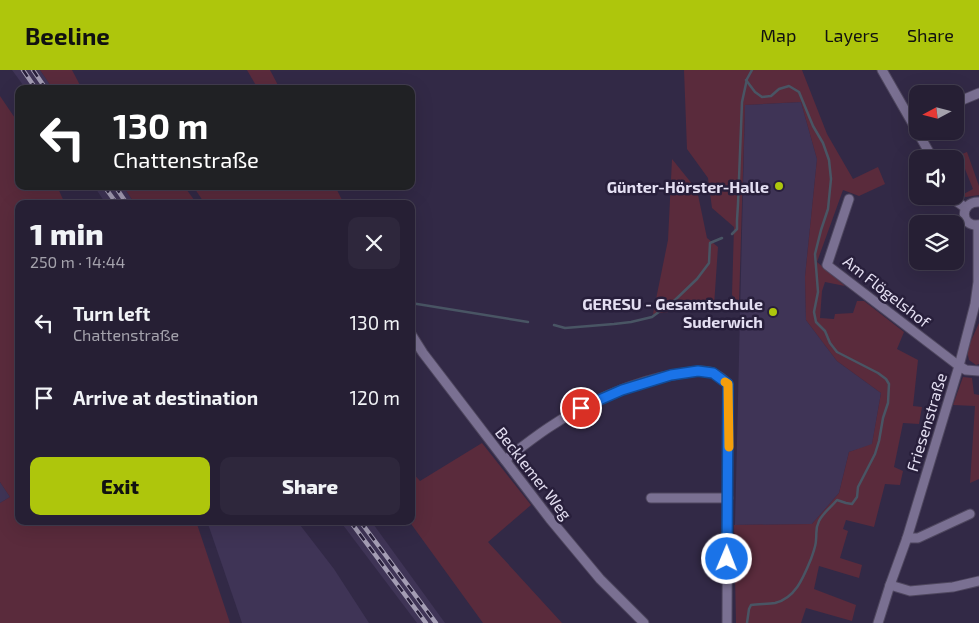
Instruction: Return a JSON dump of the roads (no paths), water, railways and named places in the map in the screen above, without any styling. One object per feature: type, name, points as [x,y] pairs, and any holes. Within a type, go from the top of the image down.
[{"type":"street","points":[[882,70],[909,112]]},
{"type":"street","points":[[964,99],[979,93]]},
{"type":"street","name":"Am Flögelshof","points":[[849,199],[827,265],[959,366]]},
{"type":"street","points":[[978,225],[970,224],[964,212],[971,203],[979,202]]},
{"type":"street","points":[[961,205],[966,208]]},
{"type":"street","name":"Friesenstraße","points":[[878,623],[907,538],[959,366],[975,304],[978,282],[978,225]]},
{"type":"street","name":"Becklemer Weg","points":[[415,340],[550,520],[600,579],[644,623]]},
{"type":"street","points":[[959,366],[966,370],[979,371]]},
{"type":"street","points":[[505,460],[548,428],[581,408],[622,390],[671,375],[698,371],[713,373],[728,384],[727,623]]},
{"type":"street","points":[[650,498],[728,498]]},
{"type":"street","points":[[907,538],[918,538],[970,514]]},
{"type":"street","points":[[890,585],[910,591],[953,587],[979,581]]},
{"type":"waterway","points":[[732,234],[737,229],[742,102],[747,79],[752,70]]},
{"type":"waterway","points":[[746,80],[755,92],[762,97],[771,96],[779,89],[789,86],[799,92],[813,126],[823,143],[829,160],[831,179],[828,209],[815,254],[818,292],[814,312],[816,322],[825,331],[830,343],[837,352],[878,373],[889,384],[888,403],[879,441],[875,454],[858,487],[857,497],[852,504],[837,500],[821,518],[817,526],[816,545],[811,559],[794,591],[775,603],[751,605],[747,623]]},
{"type":"waterway","points":[[554,325],[565,328],[631,322],[652,317],[675,300],[697,279],[709,263],[710,243],[722,238]]},
{"type":"waterway","points":[[415,304],[528,322]]},
{"type":"railway","points":[[23,70],[33,85]]},
{"type":"railway","points":[[33,70],[43,85]]},
{"type":"railway","points":[[107,190],[114,200]]},
{"type":"railway","points":[[118,190],[124,200]]},
{"type":"railway","points":[[353,525],[426,623]]},
{"type":"railway","points":[[363,525],[436,623]]},
{"type":"place","name":"Günter-Hörster-Halle","points":[[779,186]]},
{"type":"place","name":"GERESU - Gesamtschule Suderwich","points":[[773,312]]}]
